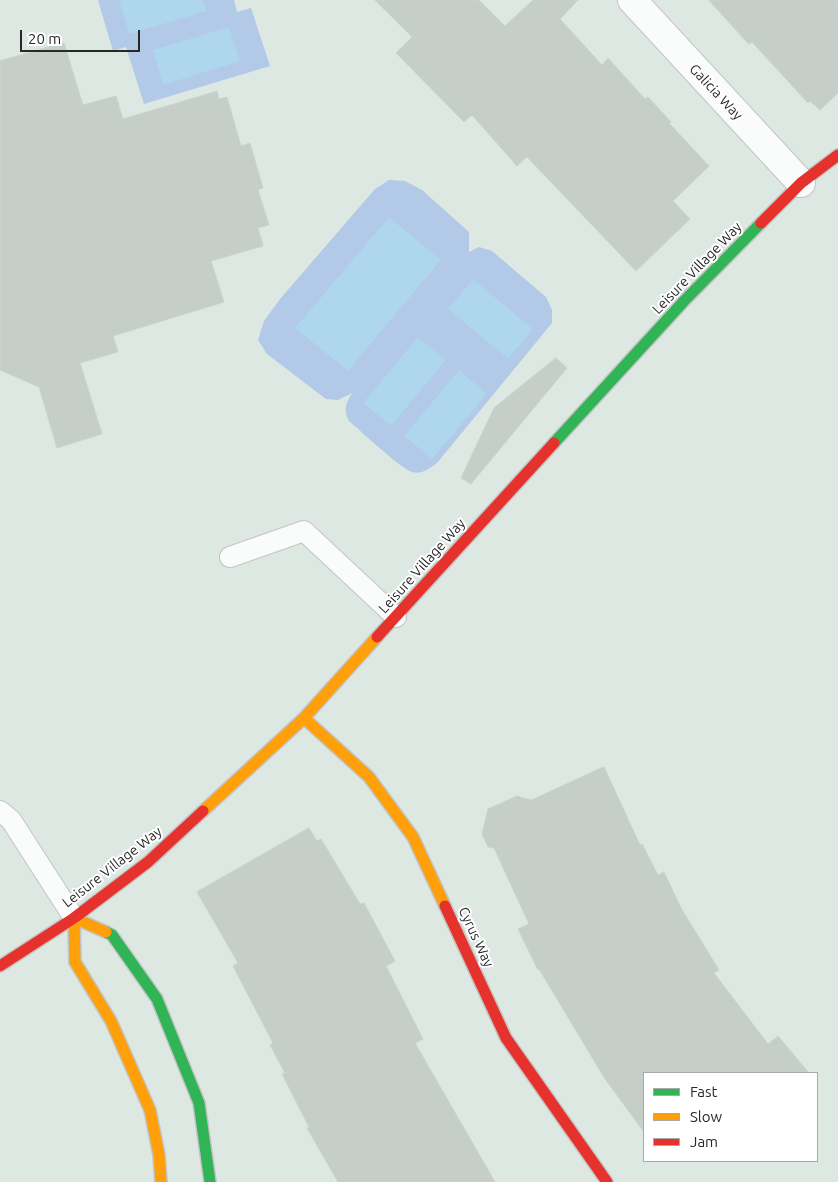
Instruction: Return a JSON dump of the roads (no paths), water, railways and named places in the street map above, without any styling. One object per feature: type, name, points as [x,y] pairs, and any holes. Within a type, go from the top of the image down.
[{"type":"street","name":"Galicia Way","points":[[632,0],[801,183]]},
{"type":"street","name":"Leisure Village Way","points":[[0,966],[74,918],[148,862],[304,718],[685,300],[801,183],[838,155]]},
{"type":"street","name":"Cyrus Way","points":[[304,718],[369,777],[413,837],[506,1038],[607,1182]]},
{"type":"street","points":[[161,1182],[159,1155],[150,1110],[111,1021],[75,962],[74,918],[112,935],[157,999],[199,1103],[210,1182]]},
{"type":"lane","points":[[230,557],[304,531],[396,617]]},
{"type":"lane","points":[[0,811],[11,820],[74,918]]}]
